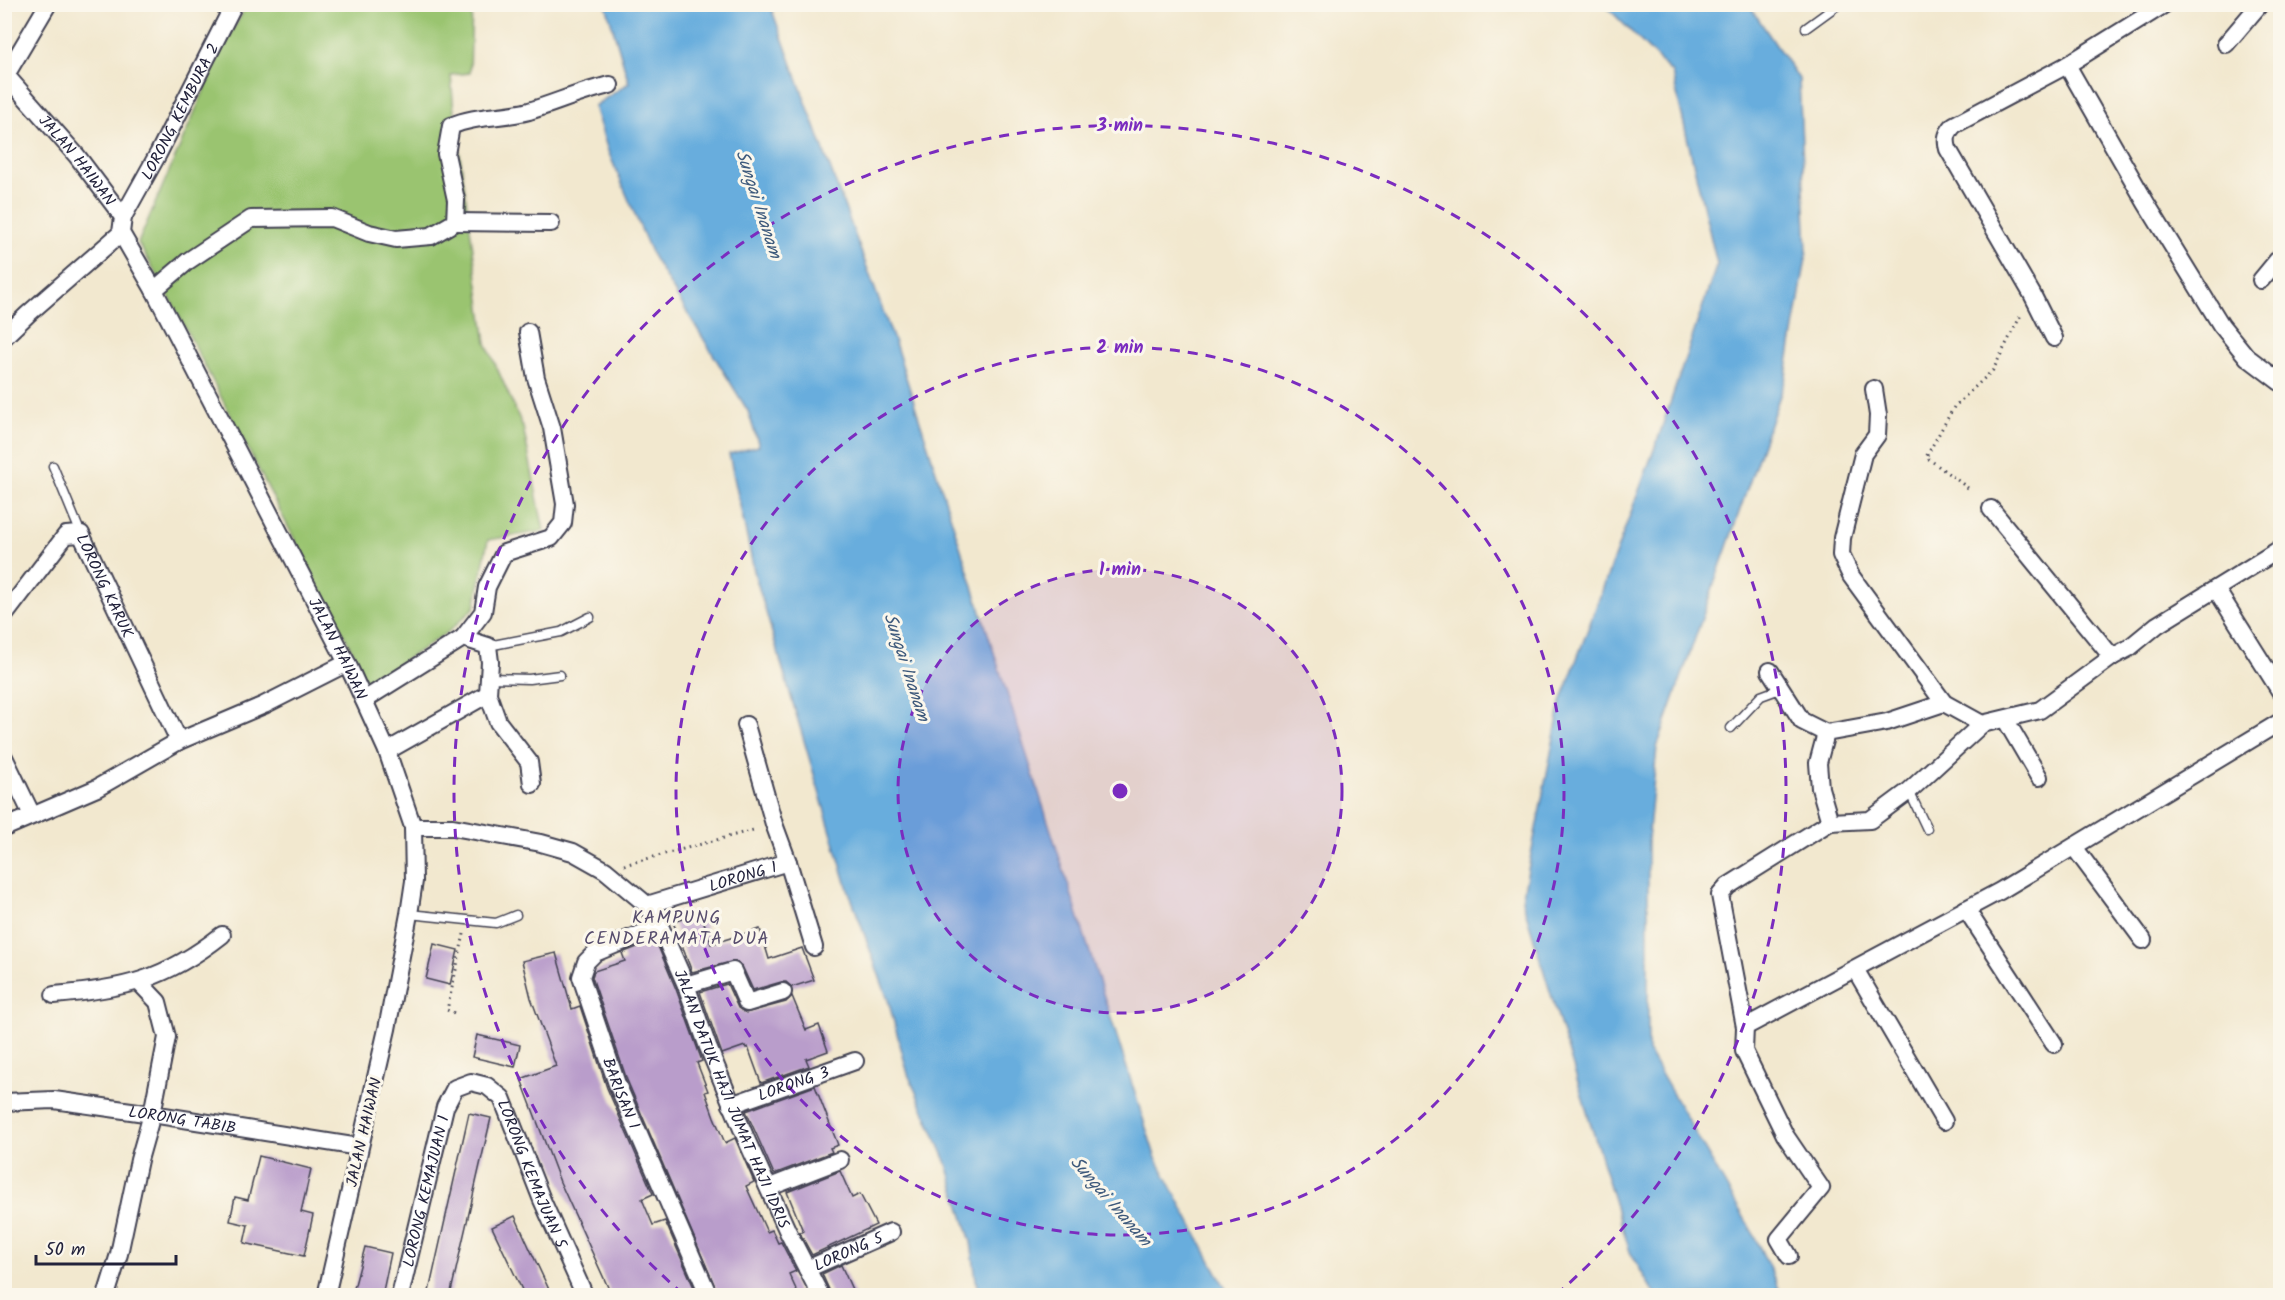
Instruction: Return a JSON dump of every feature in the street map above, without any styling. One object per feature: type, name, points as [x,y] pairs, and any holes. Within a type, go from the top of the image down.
[{"type":"street","points":[[5,74],[48,4]]},
{"type":"street","name":"LORONG KEMBURA 2","points":[[4,337],[122,225],[234,4]]},
{"type":"street","points":[[2054,338],[2032,294],[1948,148],[1946,140],[1948,132],[1954,125],[2067,65],[2165,4]]},
{"type":"street","points":[[2226,44],[2260,4]]},
{"type":"street","points":[[2067,65],[2163,232],[2221,325],[2247,357],[2280,382]]},
{"type":"street","name":"JALAN HAIWAN","points":[[5,74],[76,156],[122,225],[347,663],[387,751],[413,827],[414,881],[409,914],[387,1029],[326,1296]]},
{"type":"street","points":[[455,222],[456,200],[446,154],[451,126],[463,120],[507,116],[529,111],[578,93],[610,85]]},
{"type":"street","points":[[154,290],[188,261],[251,219],[332,218],[369,233],[396,239],[431,236],[455,222],[551,223]]},
{"type":"street","points":[[2261,280],[2280,257]]},
{"type":"street","points":[[363,700],[463,638],[483,612],[487,587],[504,553],[551,538],[563,523],[565,504],[552,428],[536,378],[528,332]]},
{"type":"street","points":[[1874,389],[1878,415],[1876,435],[1863,454],[1842,538],[1841,555],[1851,576],[1944,704],[1982,724]]},
{"type":"street","points":[[1991,509],[2112,657]]},
{"type":"street","name":"LORONG KARUK","points":[[4,616],[66,535],[81,534],[179,741]]},
{"type":"street","points":[[1789,1256],[1779,1239],[1821,1188],[1785,1135],[1744,1051],[1745,1027],[1720,895],[1728,886],[1830,822],[1870,820],[1908,791],[1982,724],[2040,710],[2157,626],[2280,549]]},
{"type":"street","points":[[2216,588],[2280,692]]},
{"type":"street","points":[[463,638],[488,646],[489,686],[498,722],[530,762],[532,784]]},
{"type":"street","points":[[4,828],[97,788],[179,741],[264,705],[347,663]]},
{"type":"street","points":[[1770,671],[1802,721],[1826,733],[1887,722],[1944,704]]},
{"type":"street","points":[[387,751],[489,686]]},
{"type":"street","points":[[2005,719],[2039,777]]},
{"type":"street","points":[[1745,1027],[1966,909],[2074,847],[2280,722]]},
{"type":"street","points":[[746,725],[774,824],[788,862]]},
{"type":"street","points":[[1826,733],[1818,763],[1820,788],[1830,822]]},
{"type":"street","points":[[4,757],[32,815]]},
{"type":"street","name":"JALAN DATUK HAJI JUMAT HAJI IDRIS","points":[[413,827],[453,827],[541,843],[573,852],[605,870],[647,905],[660,926],[686,985],[731,1104],[821,1296]]},
{"type":"street","points":[[2074,847],[2143,940]]},
{"type":"street","name":"LORONG 1","points":[[647,905],[788,862],[814,947]]},
{"type":"street","points":[[1966,909],[2054,1044]]},
{"type":"street","name":"BARISAN 1","points":[[660,926],[595,953],[586,962],[581,977],[617,1084],[709,1296]]},
{"type":"street","points":[[54,995],[83,993],[140,982],[165,973],[196,955],[222,935]]},
{"type":"street","points":[[1855,969],[1944,1121]]},
{"type":"street","points":[[686,985],[733,971],[747,1003],[783,992]]},
{"type":"street","points":[[106,1296],[119,1254],[139,1160],[152,1114],[167,1037],[159,1002],[140,982]]},
{"type":"street","name":"LORONG 3","points":[[731,1104],[855,1061]]},
{"type":"street","name":"LORONG KEMAJUAN 5","points":[[455,1088],[471,1082],[487,1086],[502,1098],[542,1200],[585,1296]]},
{"type":"street","name":"LORONG KEMAJUAN 1","points":[[400,1296],[445,1107],[455,1088]]},
{"type":"street","name":"LORONG TABIB","points":[[4,1102],[54,1101],[359,1147]]},
{"type":"street","points":[[770,1187],[840,1160]]},
{"type":"street","name":"LORONG 5","points":[[807,1269],[891,1232]]},
{"type":"lane","points":[[1806,28],[1839,4]]},
{"type":"lane","points":[[53,466],[81,534]]},
{"type":"lane","points":[[488,646],[561,632],[590,617]]},
{"type":"lane","points":[[489,686],[560,675]]},
{"type":"lane","points":[[1731,728],[1761,696],[1780,689]]},
{"type":"lane","points":[[1908,791],[1927,829]]},
{"type":"lane","points":[[409,914],[496,923],[516,915]]},
{"type":"path","points":[[1968,488],[1926,457],[1954,407],[1993,370],[2032,294]]},
{"type":"path","points":[[605,870],[774,824]]},
{"type":"path","points":[[454,1013],[447,1010],[466,920]]},
{"type":"green space","points":[[247,5],[472,5],[470,73],[451,75],[454,113],[486,343],[523,427],[544,531],[488,540],[475,607],[448,632],[382,675],[363,695],[357,660],[163,285],[138,243],[222,49]]},
{"type":"water","name":"Sungai Inanam","points":[[606,5],[770,5],[896,346],[1155,1156],[1229,1295],[978,1295],[971,1242],[946,1161],[908,1074],[888,1000],[847,886],[755,575],[729,454],[759,446],[748,411],[653,257],[608,151],[594,106],[629,83]]},
{"type":"water","points":[[1605,5],[1749,5],[1799,79],[1807,252],[1785,381],[1657,747],[1648,840],[1648,1051],[1753,1233],[1782,1295],[1655,1295],[1630,1252],[1522,900],[1561,702],[1659,436],[1717,264],[1672,73]]},
{"type":"building","points":[[701,913],[711,944],[760,929],[769,959],[802,948],[814,980],[792,987],[786,982],[781,982],[753,990],[742,966],[734,961],[692,972],[673,922]]},
{"type":"building","points":[[650,942],[657,944],[676,989],[702,1061],[697,1063],[708,1091],[705,1092],[714,1117],[725,1143],[735,1138],[754,1182],[746,1186],[767,1232],[772,1230],[778,1243],[781,1242],[796,1271],[789,1274],[799,1296],[719,1296],[627,1080],[592,977],[594,971],[625,961],[622,953]]},
{"type":"building","points":[[434,944],[458,950],[450,985],[426,979]]},
{"type":"building","points":[[556,953],[572,1009],[580,1006],[607,1088],[653,1194],[642,1199],[653,1225],[665,1221],[695,1290],[680,1296],[612,1296],[560,1182],[521,1079],[556,1066],[531,998],[522,961]]},
{"type":"building","points":[[727,984],[738,1008],[746,1013],[786,1002],[792,996],[806,1030],[819,1025],[828,1051],[806,1059],[809,1066],[761,1083],[748,1047],[722,1054],[700,992]]},
{"type":"building","points":[[477,1035],[520,1045],[515,1067],[472,1057]]},
{"type":"building","points":[[815,1086],[838,1145],[830,1148],[832,1152],[774,1174],[746,1111]]},
{"type":"building","points":[[469,1113],[491,1118],[450,1296],[428,1296]]},
{"type":"building","points":[[259,1156],[311,1169],[301,1212],[313,1215],[304,1256],[244,1243],[248,1225],[230,1221],[235,1197],[248,1200]]},
{"type":"building","points":[[840,1171],[852,1198],[860,1194],[876,1225],[812,1255],[800,1233],[803,1231],[787,1192]]},
{"type":"building","points":[[515,1216],[552,1296],[525,1296],[492,1227]]},
{"type":"building","points":[[365,1247],[391,1253],[382,1296],[352,1296]]},
{"type":"building","points":[[841,1265],[855,1296],[832,1296],[822,1274]]},
{"type":"district","name":"KAMPUNG CENDERAMATA DUA","points":[[677,927]]}]
